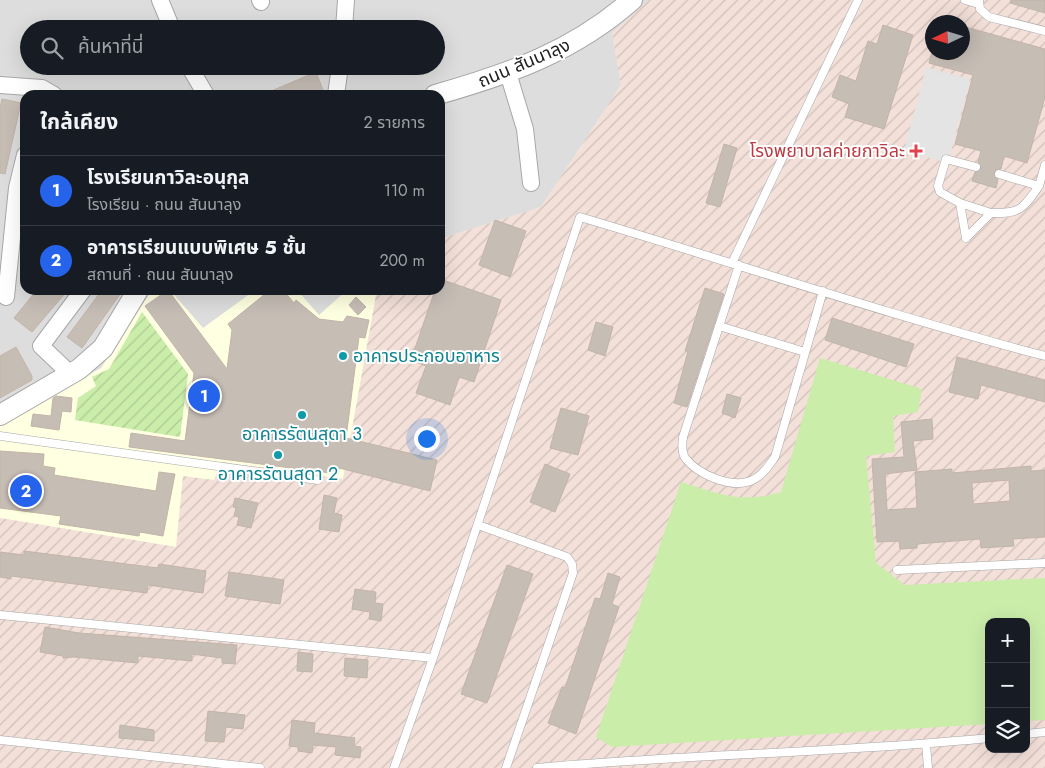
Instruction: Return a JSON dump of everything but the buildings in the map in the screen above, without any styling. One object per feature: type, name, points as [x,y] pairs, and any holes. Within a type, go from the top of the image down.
[{"type":"street","points":[[160,0],[168,20]]},
{"type":"street","points":[[345,20],[346,0]]},
{"type":"street","name":"ถนน สันนาลุง","points":[[445,92],[543,59],[583,37],[632,0]]},
{"type":"street","points":[[508,72],[525,129],[531,183]]},
{"type":"street","points":[[195,75],[203,90]]},
{"type":"street","points":[[337,90],[339,75]]},
{"type":"street","points":[[0,85],[28,90]]},
{"type":"street","points":[[6,297],[17,188],[20,176]]},
{"type":"street","points":[[67,376],[63,367],[41,346],[79,295]]},
{"type":"street","points":[[0,415],[67,376],[103,348],[135,295]]},
{"type":"lane","points":[[824,291],[775,457],[763,474],[745,482],[725,482],[699,470],[685,458],[682,448],[683,436],[719,326],[736,264],[858,0]]},
{"type":"lane","points":[[965,0],[979,2],[980,9],[989,17],[1045,31]]},
{"type":"lane","points":[[976,167],[946,158],[938,186],[940,192],[960,203],[992,213],[1012,214],[1028,203],[1039,186],[1045,165]]},
{"type":"lane","points":[[999,174],[1039,186]]},
{"type":"lane","points":[[960,203],[966,238],[992,213]]},
{"type":"lane","points":[[394,768],[478,525],[580,217],[824,291],[937,328],[1045,356]]},
{"type":"lane","points":[[719,326],[805,352]]},
{"type":"lane","points":[[0,436],[318,480]]},
{"type":"lane","points":[[478,525],[567,557],[572,564],[573,573],[506,768]]},
{"type":"lane","points":[[897,570],[1045,562]]},
{"type":"lane","points":[[0,614],[433,658]]},
{"type":"lane","points":[[1030,734],[1045,732]]},
{"type":"lane","points":[[537,768],[926,744],[985,738]]},
{"type":"lane","points":[[0,740],[260,768]]},
{"type":"lane","points":[[926,744],[928,768]]},
{"type":"shaded area","points":[[0,0],[649,0],[612,33],[621,85],[541,207],[445,237],[445,90],[20,90],[20,295],[369,295],[0,518]]},
{"type":"shaded area","points":[[649,0],[1045,0],[1045,768],[0,768],[0,518],[176,547],[183,476],[214,480],[221,462],[343,479],[376,295],[445,295],[445,237],[541,207],[621,85],[612,33]]},
{"type":"shaded area","points":[[926,67],[970,79],[948,163],[904,151]]},
{"type":"shaded area","points":[[149,295],[174,295],[203,328],[248,295],[301,295],[319,315],[341,295],[376,295],[343,479],[222,462],[214,480],[176,547],[0,518],[0,424],[101,368]]},
{"type":"green space","points":[[142,312],[188,374],[180,437],[75,420],[78,398],[96,386],[92,377],[109,369]]},
{"type":"green space","points":[[820,358],[922,389],[918,412],[893,416],[895,452],[866,456],[876,563],[905,585],[1045,578],[1045,720],[1030,721],[1030,618],[985,618],[985,724],[612,747],[596,737],[681,482],[730,496],[767,496],[781,492]]},
{"type":"place","name":"โรงพยาบาลค่ายกาวิละ","points":[[916,151]]},
{"type":"place","name":"อาคารประกอบอาหาร","points":[[343,356]]},
{"type":"place","name":"โรงเรียนกาวิละอนุกุล","points":[[204,396]]},
{"type":"place","name":"อาคารรัตนสุดา 3","points":[[302,415]]},
{"type":"place","name":"อาคารรัตนสุดา 2","points":[[278,455]]},
{"type":"place","name":"อาคารเรียนแบบพิเศษ 5 ชั้น","points":[[26,491]]}]
